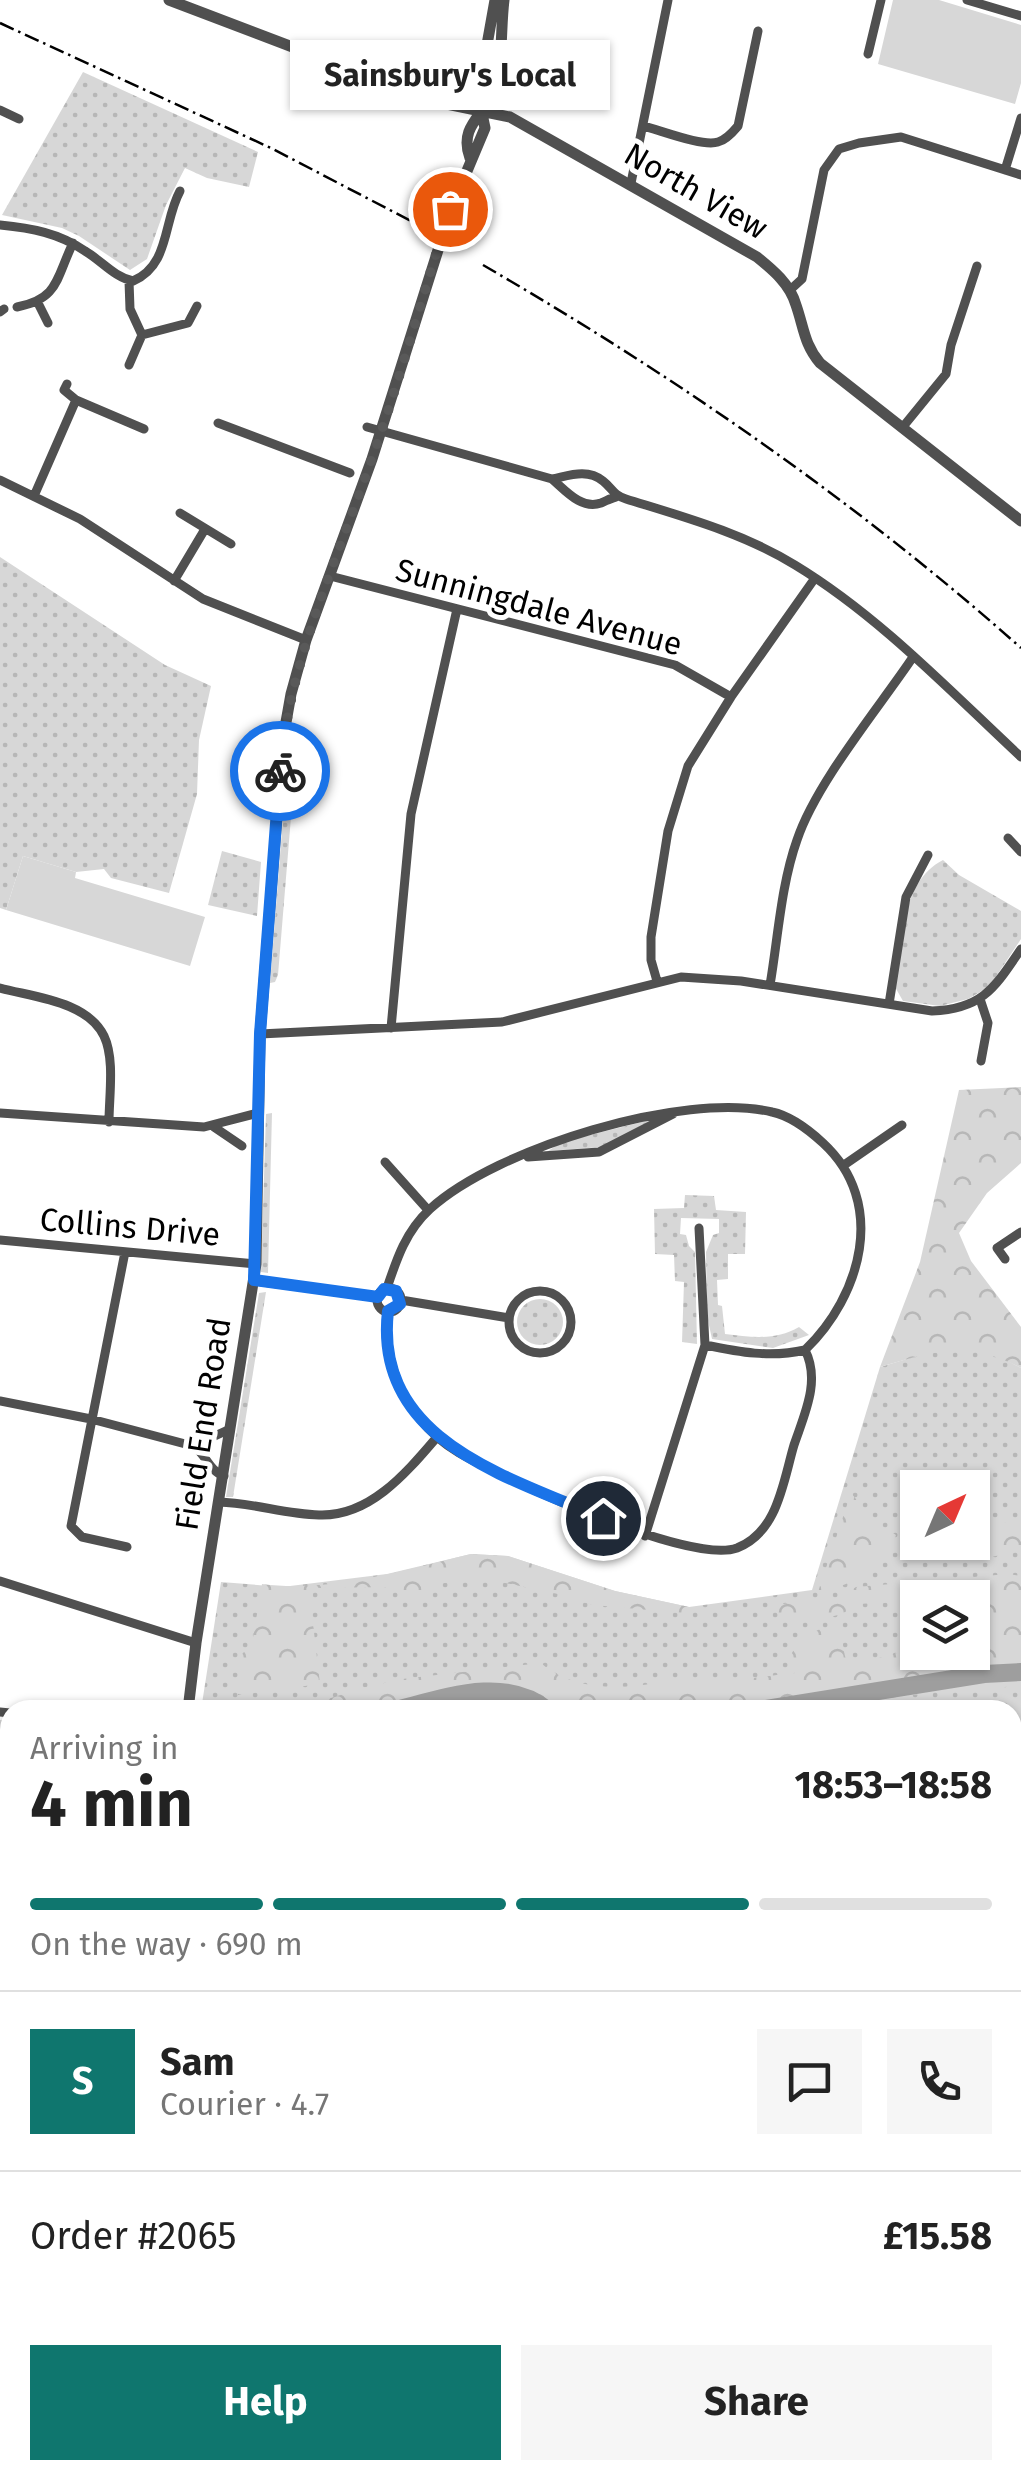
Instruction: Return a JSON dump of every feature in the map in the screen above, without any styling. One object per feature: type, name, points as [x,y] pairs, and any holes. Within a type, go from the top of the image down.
[{"type":"street","name":"North View","points":[[169,0],[437,102],[510,117],[757,256],[790,290],[808,348],[820,363],[1021,521]]},
{"type":"street","name":"Field End Road","points":[[480,110],[478,94],[495,0]]},
{"type":"street","name":"Field End Road","points":[[189,1700],[256,1264],[260,1034],[283,738],[290,694],[470,158],[468,139],[480,110],[492,98],[499,69],[504,0]]},
{"type":"street","points":[[631,183],[668,0]]},
{"type":"street","points":[[868,54],[881,0]]},
{"type":"street","points":[[966,0],[1021,16]]},
{"type":"street","points":[[643,126],[706,142],[718,142],[730,134],[738,126],[758,31]]},
{"type":"street","points":[[0,110],[18,118]]},
{"type":"street","points":[[1005,170],[1021,118]]},
{"type":"street","points":[[790,290],[802,279],[824,170],[839,150],[901,137],[1021,174]]},
{"type":"street","points":[[129,281],[144,276],[156,261],[180,191]]},
{"type":"street","points":[[0,225],[42,231],[74,243],[129,281]]},
{"type":"street","points":[[17,307],[38,303],[50,294],[74,243]]},
{"type":"street","points":[[902,428],[946,374],[951,345],[977,266]]},
{"type":"street","points":[[129,281],[130,310],[142,334],[129,365]]},
{"type":"street","points":[[38,303],[48,323]]},
{"type":"street","points":[[142,334],[188,323],[198,306]]},
{"type":"street","points":[[67,384],[64,390],[76,400],[144,429]]},
{"type":"street","points":[[34,496],[76,400]]},
{"type":"street","points":[[218,423],[350,473]]},
{"type":"street","points":[[367,427],[552,479],[573,473],[603,480],[619,497],[738,537],[794,564],[852,603],[1021,757]]},
{"type":"street","points":[[552,479],[568,496],[589,503],[619,497]]},
{"type":"street","points":[[0,480],[114,540],[174,581],[235,614],[306,640]]},
{"type":"street","points":[[180,514],[231,544]]},
{"type":"street","points":[[174,581],[205,530]]},
{"type":"street","name":"Sunningdale Avenue","points":[[330,576],[675,666],[732,697]]},
{"type":"street","points":[[657,981],[651,960],[651,937],[672,816],[688,766],[815,578]]},
{"type":"street","points":[[391,1028],[411,814],[457,609]]},
{"type":"street","points":[[770,985],[790,868],[804,822],[913,657]]},
{"type":"street","points":[[1008,838],[1021,852]]},
{"type":"street","points":[[888,1004],[906,897],[928,854]]},
{"type":"street","points":[[260,1034],[502,1022],[657,981],[706,976],[932,1011],[949,1010],[980,999],[994,988],[1021,949]]},
{"type":"street","points":[[0,988],[73,1008],[90,1018],[104,1037],[109,1062],[110,1122]]},
{"type":"street","points":[[980,999],[988,1023],[981,1062]]},
{"type":"street","points":[[378,1297],[387,1288],[403,1243],[428,1210],[508,1162],[619,1122],[725,1109],[773,1112],[811,1132],[844,1165],[863,1226],[856,1273],[834,1315],[805,1350],[758,1355],[704,1344]]},
{"type":"street","points":[[0,1113],[214,1127],[258,1113]]},
{"type":"street","points":[[508,1162],[531,1156],[599,1152],[676,1113]]},
{"type":"street","points":[[844,1165],[902,1125]]},
{"type":"street","points":[[214,1127],[242,1146]]},
{"type":"street","points":[[384,1162],[428,1210]]},
{"type":"street","points":[[645,1536],[704,1344],[699,1228]]},
{"type":"street","points":[[1004,1259],[996,1248],[1021,1232]]},
{"type":"street","name":"Collins Drive","points":[[0,1240],[256,1264]]},
{"type":"street","points":[[125,1252],[71,1526],[82,1537],[126,1548]]},
{"type":"street","points":[[254,1280],[378,1297]]},
{"type":"street","points":[[387,1288],[396,1291],[400,1300],[398,1307],[388,1311]]},
{"type":"street","points":[[545,1291],[563,1301],[571,1325],[564,1342],[556,1349],[536,1353],[527,1351],[512,1338],[508,1318],[519,1298],[545,1291]]},
{"type":"street","points":[[378,1297],[380,1306],[388,1311]]},
{"type":"street","points":[[400,1300],[508,1318]]},
{"type":"street","points":[[388,1311],[388,1350],[396,1377],[406,1401],[437,1437],[478,1463],[645,1536],[702,1550],[737,1548],[768,1526],[809,1399],[812,1371],[805,1350]]},
{"type":"street","points":[[0,1400],[193,1446],[216,1473],[224,1476]]},
{"type":"street","points":[[193,1446],[230,1429]]},
{"type":"street","points":[[219,1502],[319,1516],[339,1514],[380,1495],[437,1437]]},
{"type":"street","points":[[0,1582],[196,1644]]},
{"type":"green space","points":[[893,0],[939,0],[1021,25],[1021,83],[1015,104],[878,64]]},
{"type":"green space","points":[[83,72],[258,152],[249,187],[207,178],[185,168],[166,205],[147,259],[130,270],[62,228],[2,215]]},
{"type":"green space","points":[[0,557],[165,665],[211,686],[199,740],[197,794],[169,893],[111,878],[104,869],[76,872],[23,856],[6,910],[0,908]]},
{"type":"green space","points":[[290,728],[298,732],[278,975],[270,983]]},
{"type":"green space","points":[[222,851],[261,862],[257,916],[208,905]]},
{"type":"green space","points":[[23,856],[76,872],[75,878],[205,917],[190,966],[6,910]]},
{"type":"green space","points":[[943,860],[959,875],[1021,911],[1021,939],[991,984],[968,999],[940,1006],[903,1001],[895,987],[906,916],[918,883]]},
{"type":"green space","points":[[1021,1087],[1021,1163],[987,1193],[959,1233],[971,1261],[1021,1327],[1021,1368],[967,1351],[917,1356],[880,1367],[920,1262],[959,1090]]},
{"type":"green space","points":[[272,1113],[268,1273],[261,1272],[266,1114]]},
{"type":"green space","points":[[654,1119],[602,1147],[548,1151],[562,1142]]},
{"type":"green space","points":[[685,1195],[714,1196],[716,1210],[746,1212],[745,1254],[728,1254],[728,1279],[717,1280],[725,1334],[772,1336],[799,1327],[809,1335],[773,1348],[712,1339],[707,1316],[706,1252],[713,1235],[719,1233],[719,1219],[681,1218],[680,1234],[686,1235],[695,1252],[697,1344],[682,1342],[684,1282],[675,1281],[674,1255],[655,1254],[654,1209],[684,1208]]},
{"type":"green space","points":[[266,1292],[233,1497],[226,1497],[259,1293]]},
{"type":"green space","points":[[540,1299],[556,1306],[563,1322],[556,1338],[540,1345],[524,1338],[517,1322],[524,1306]]},
{"type":"green space","points":[[958,1349],[995,1354],[1021,1368],[1021,1700],[203,1700],[221,1582],[282,1587],[387,1574],[471,1554],[508,1556],[615,1591],[689,1607],[812,1590],[880,1367],[930,1352]]},
{"type":"green space","points":[[851,1493],[874,1521],[896,1535],[885,1556],[866,1573],[818,1592]]},
{"type":"green space","points":[[1021,1521],[1021,1551],[990,1557],[990,1524]]},
{"type":"green space","points":[[471,1554],[508,1556],[615,1591],[689,1607],[682,1613],[593,1605],[482,1578],[430,1585],[429,1597],[404,1599],[390,1587],[313,1588],[320,1684],[238,1695],[239,1657],[252,1644],[262,1584],[341,1583]]},
{"type":"green space","points":[[1021,1576],[1021,1686],[876,1700],[325,1700],[402,1679],[541,1663],[567,1679],[615,1687],[795,1673],[788,1660],[797,1645],[807,1635],[828,1629],[837,1629],[840,1634],[850,1666],[897,1653],[900,1670],[990,1670],[990,1580],[938,1580]]},
{"type":"green space","points":[[900,1583],[900,1602],[857,1604],[826,1618],[792,1620],[779,1616],[774,1609],[775,1605],[841,1597],[856,1587]]},
{"type":"waterway","points":[[822,1700],[984,1674],[1021,1672]]},
{"type":"waterway","points":[[435,1700],[493,1691],[532,1700]]},
{"type":"railway","points":[[0,23],[273,149],[432,232]]},
{"type":"railway","points":[[483,265],[624,351],[762,443],[894,542],[1021,648]]},
{"type":"way so far","points":[[280,771],[290,694],[298,666],[372,459],[450,209]]},
{"type":"place","name":"Sainsbury's Local","points":[[450,209]]},
{"type":"route","points":[[280,771],[260,1034],[254,1280],[378,1297],[384,1289],[394,1289],[400,1304],[388,1311],[388,1350],[406,1401],[420,1420],[437,1437],[478,1463],[603,1518]]}]
